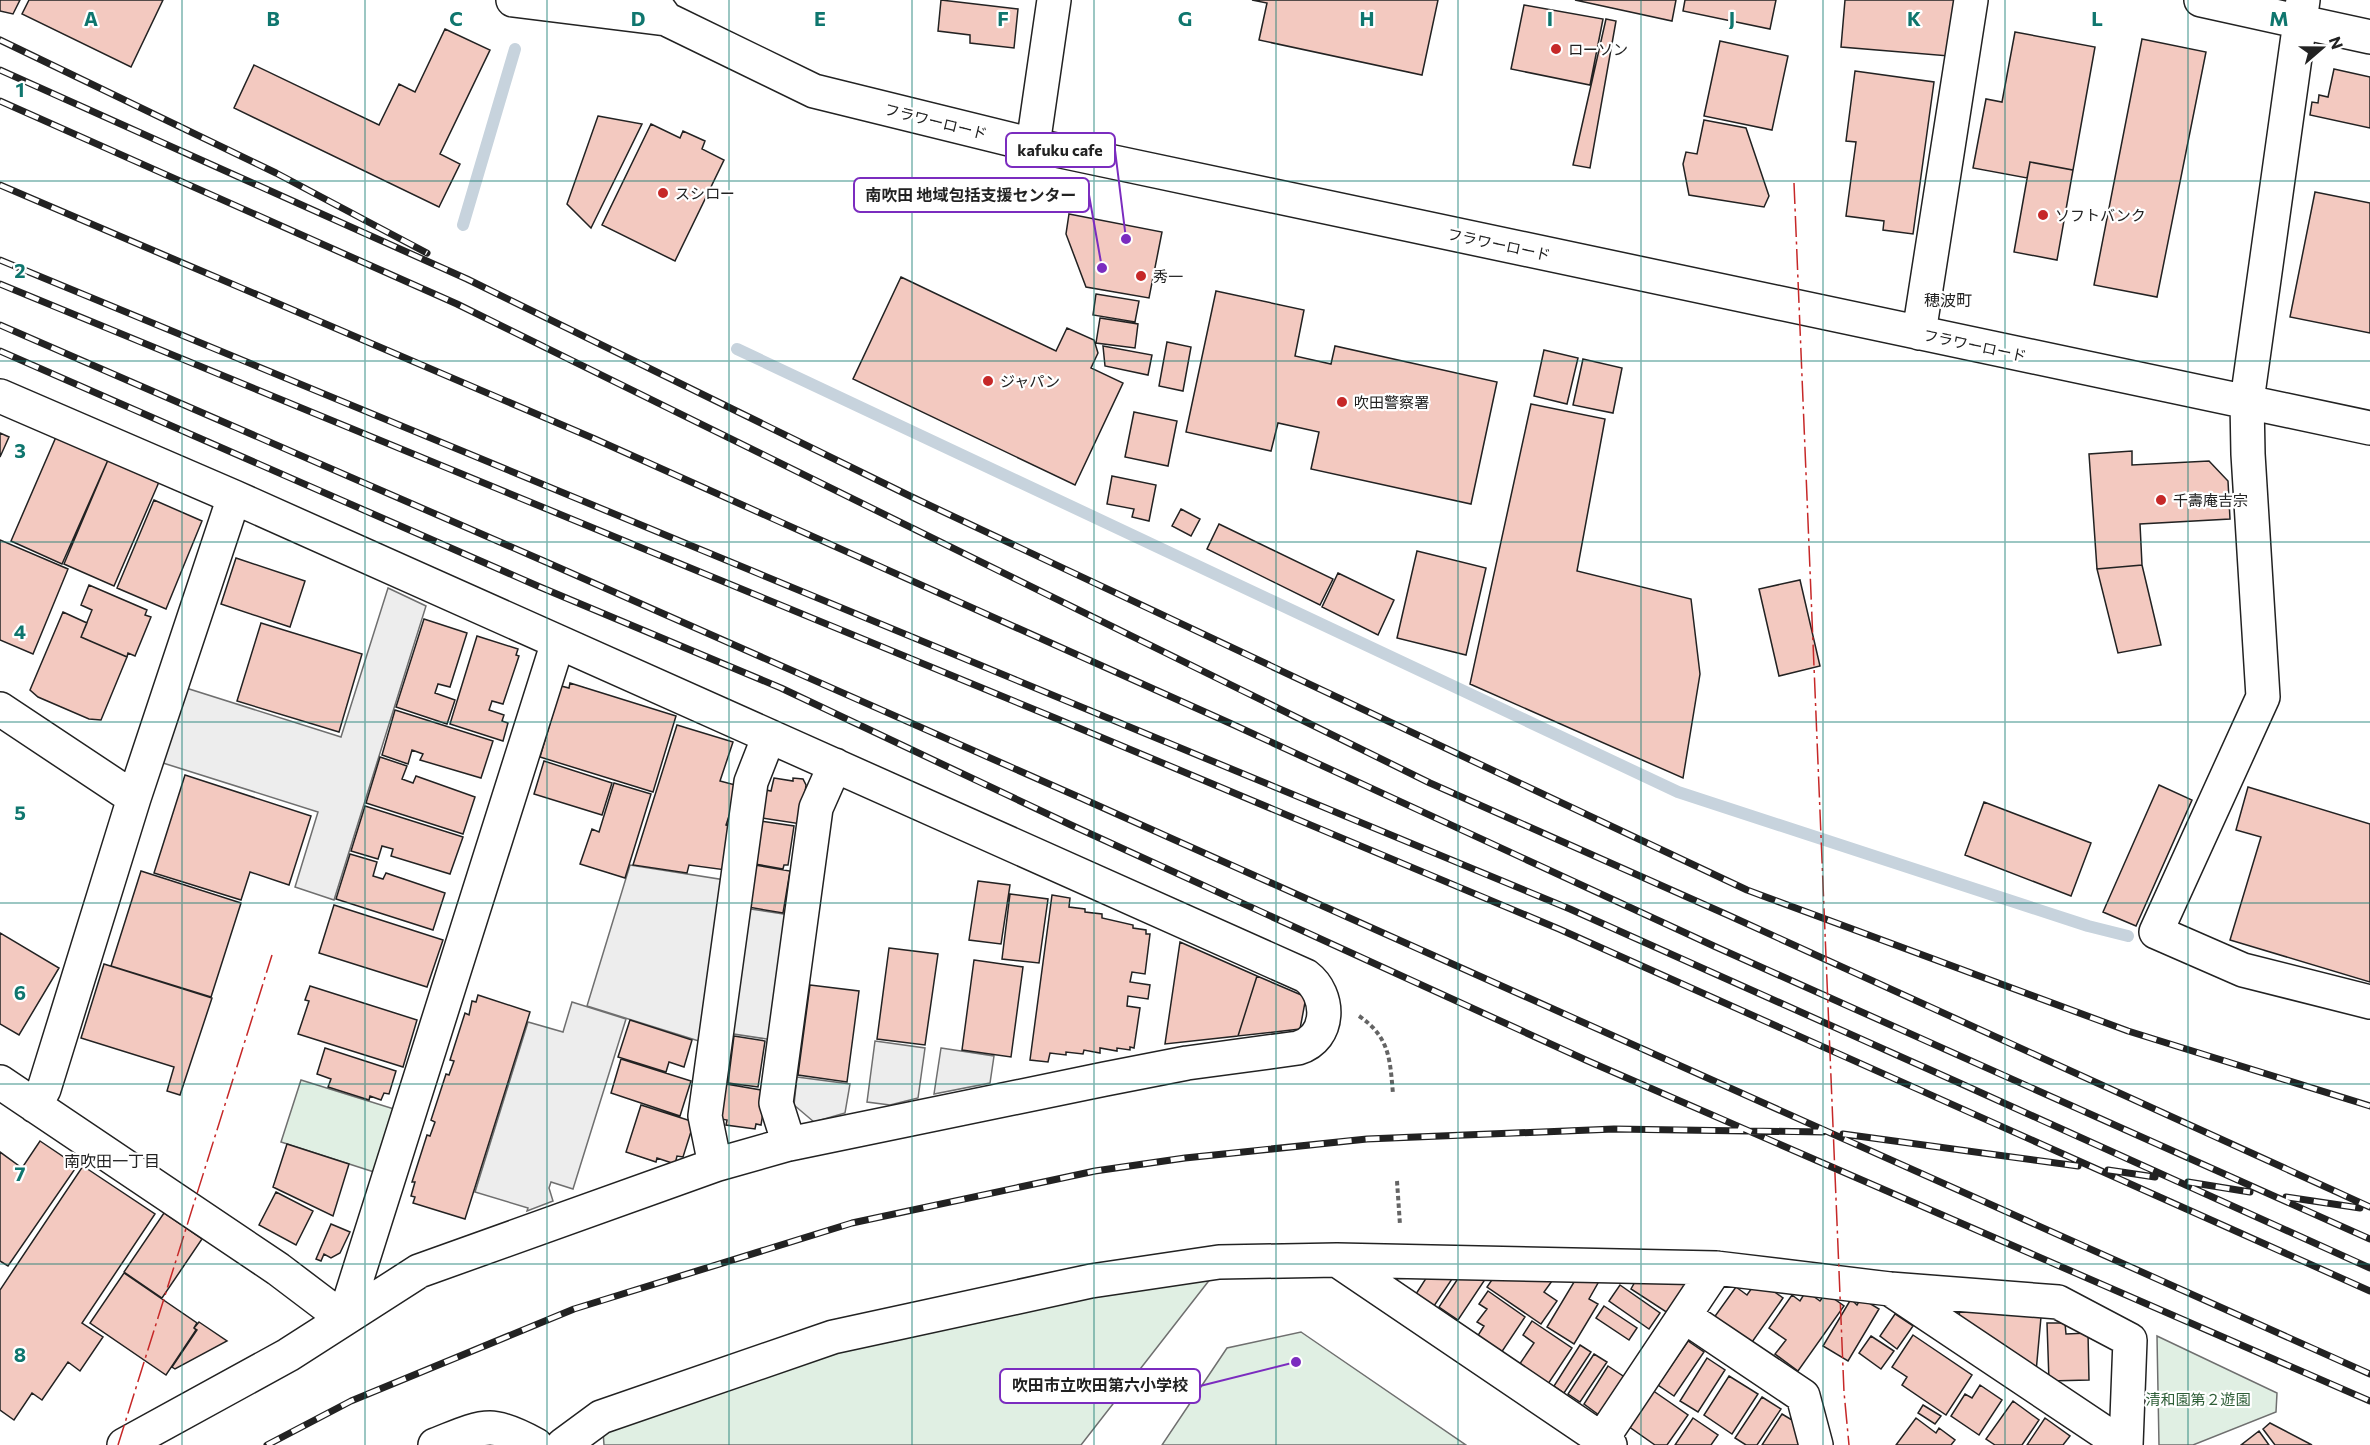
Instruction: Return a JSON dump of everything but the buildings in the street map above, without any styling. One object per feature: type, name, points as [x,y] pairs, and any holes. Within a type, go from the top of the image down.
[{"type":"street","name":"フラワーロード","points":[[513,0],[661,6],[814,91],[1033,145],[2370,428]]},
{"type":"street","points":[[1033,145],[1054,0]]},
{"type":"street","points":[[1919,333],[1971,0]]},
{"type":"street","points":[[2201,0],[2302,11],[2370,37]]},
{"type":"street","points":[[2302,11],[2247,401],[2248,454],[2264,697],[2156,932],[2243,970],[2370,1002]]},
{"type":"street","points":[[0,396],[234,497],[1306,976],[1315,983],[1324,1004],[1323,1022],[1316,1036],[1307,1045],[1298,1048],[1186,1063],[789,1144],[715,1165],[419,1271],[288,1355],[124,1445]]},
{"type":"street","points":[[35,1106],[44,1089],[134,798],[234,497]]},
{"type":"street","points":[[344,1319],[558,642]]},
{"type":"street","points":[[0,709],[134,798]]},
{"type":"street","points":[[715,1165],[705,1116],[751,782],[770,736]]},
{"type":"street","points":[[789,1144],[776,1104],[816,808],[835,765]]},
{"type":"street","points":[[0,1082],[278,1269],[344,1319]]},
{"type":"street","points":[[1337,1260],[1606,1442],[1716,1268]]},
{"type":"street","points":[[563,1445],[601,1417],[833,1337],[1126,1276],[1219,1262],[1337,1260],[1716,1268],[1890,1289],[2058,1302],[2130,1340],[2124,1445]]},
{"type":"street","points":[[1890,1289],[2124,1445]]},
{"type":"street","points":[[1684,1316],[1803,1396],[1816,1445]]},
{"type":"street","points":[[435,1445],[465,1434],[491,1428],[524,1438],[536,1445]]},
{"type":"path","points":[[1324,1004],[1361,1017],[1375,1029],[1385,1043],[1390,1058],[1393,1094]]},
{"type":"path","points":[[1397,1181],[1403,1261]]},
{"type":"green space","points":[[301,1080],[394,1109],[374,1172],[281,1142]]},
{"type":"green space","points":[[1211,1278],[1081,1445],[604,1445],[603,1431],[840,1351],[1069,1296]]},
{"type":"green space","points":[[1301,1332],[1466,1445],[1162,1445],[1227,1348]]},
{"type":"green space","name":"清和園第２遊園","points":[[2157,1336],[2277,1393],[2276,1412],[2193,1445],[2159,1445]]},
{"type":"shaded area","points":[[388,588],[426,606],[334,900],[295,887],[318,812],[163,763],[186,688],[341,737]]},
{"type":"shaded area","points":[[630,865],[725,880],[702,1042],[587,1006]]},
{"type":"shaded area","points":[[744,908],[790,915],[773,1040],[727,1033]]},
{"type":"shaded area","points":[[572,1002],[626,1019],[573,1189],[551,1182],[549,1188],[553,1201],[527,1211],[528,1208],[475,1192],[528,1022],[563,1032]]},
{"type":"shaded area","points":[[875,1041],[925,1048],[918,1098],[890,1105],[867,1102]]},
{"type":"shaded area","points":[[941,1048],[994,1056],[990,1083],[934,1094]]},
{"type":"shaded area","points":[[797,1077],[850,1084],[845,1113],[814,1122],[794,1105]]},
{"type":"waterway","points":[[463,225],[515,49]]},
{"type":"waterway","points":[[737,349],[1678,792],[2088,926],[2128,936]]},
{"type":"railway","points":[[0,40],[276,173],[427,253]]},
{"type":"railway","points":[[0,70],[467,279],[914,498],[1747,890],[2128,1031],[2370,1106]]},
{"type":"railway","points":[[0,101],[457,304],[1430,783],[1730,916],[2370,1207]]},
{"type":"railway","points":[[0,185],[595,439],[1234,725],[1716,947],[2370,1239]]},
{"type":"railway","points":[[0,260],[1570,909],[2370,1268]]},
{"type":"railway","points":[[0,284],[1055,718],[1559,929],[2370,1291]]},
{"type":"railway","points":[[0,325],[1081,798],[2370,1374]]},
{"type":"railway","points":[[0,351],[540,587],[781,688],[1071,825],[1588,1061],[2370,1401]]},
{"type":"railway","points":[[267,1445],[351,1401],[574,1309],[852,1223],[1095,1171],[1185,1158],[1367,1139],[1614,1129],[1823,1132]]},
{"type":"railway","points":[[1843,1134],[2078,1166]]},
{"type":"railway","points":[[2108,1170],[2155,1177]]},
{"type":"railway","points":[[2188,1182],[2250,1192]]},
{"type":"railway","points":[[2286,1197],[2360,1208]]},
{"type":"power","points":[[1794,183],[1844,1392],[1849,1445]]},
{"type":"power","points":[[118,1445],[272,955]]},
{"type":"place","name":"ローソン","points":[[1556,49]]},
{"type":"place","name":"スシロー","points":[[663,193]]},
{"type":"place","name":"ソフトバンク","points":[[2043,215]]},
{"type":"place","name":"kafuku cafe","points":[[1126,239]]},
{"type":"place","name":"南吹田 地域包括支援センター","points":[[1102,268]]},
{"type":"place","name":"秀一","points":[[1141,276]]},
{"type":"place","name":"ジャパン","points":[[988,381]]},
{"type":"place","name":"吹田警察署","points":[[1342,402]]},
{"type":"place","name":"千壽庵吉宗","points":[[2161,500]]},
{"type":"place","name":"吹田市立吹田第六小学校","points":[[1296,1362]]},
{"type":"district","name":"穂波町","points":[[1948,299]]},
{"type":"district","name":"南吹田一丁目","points":[[112,1160]]}]
